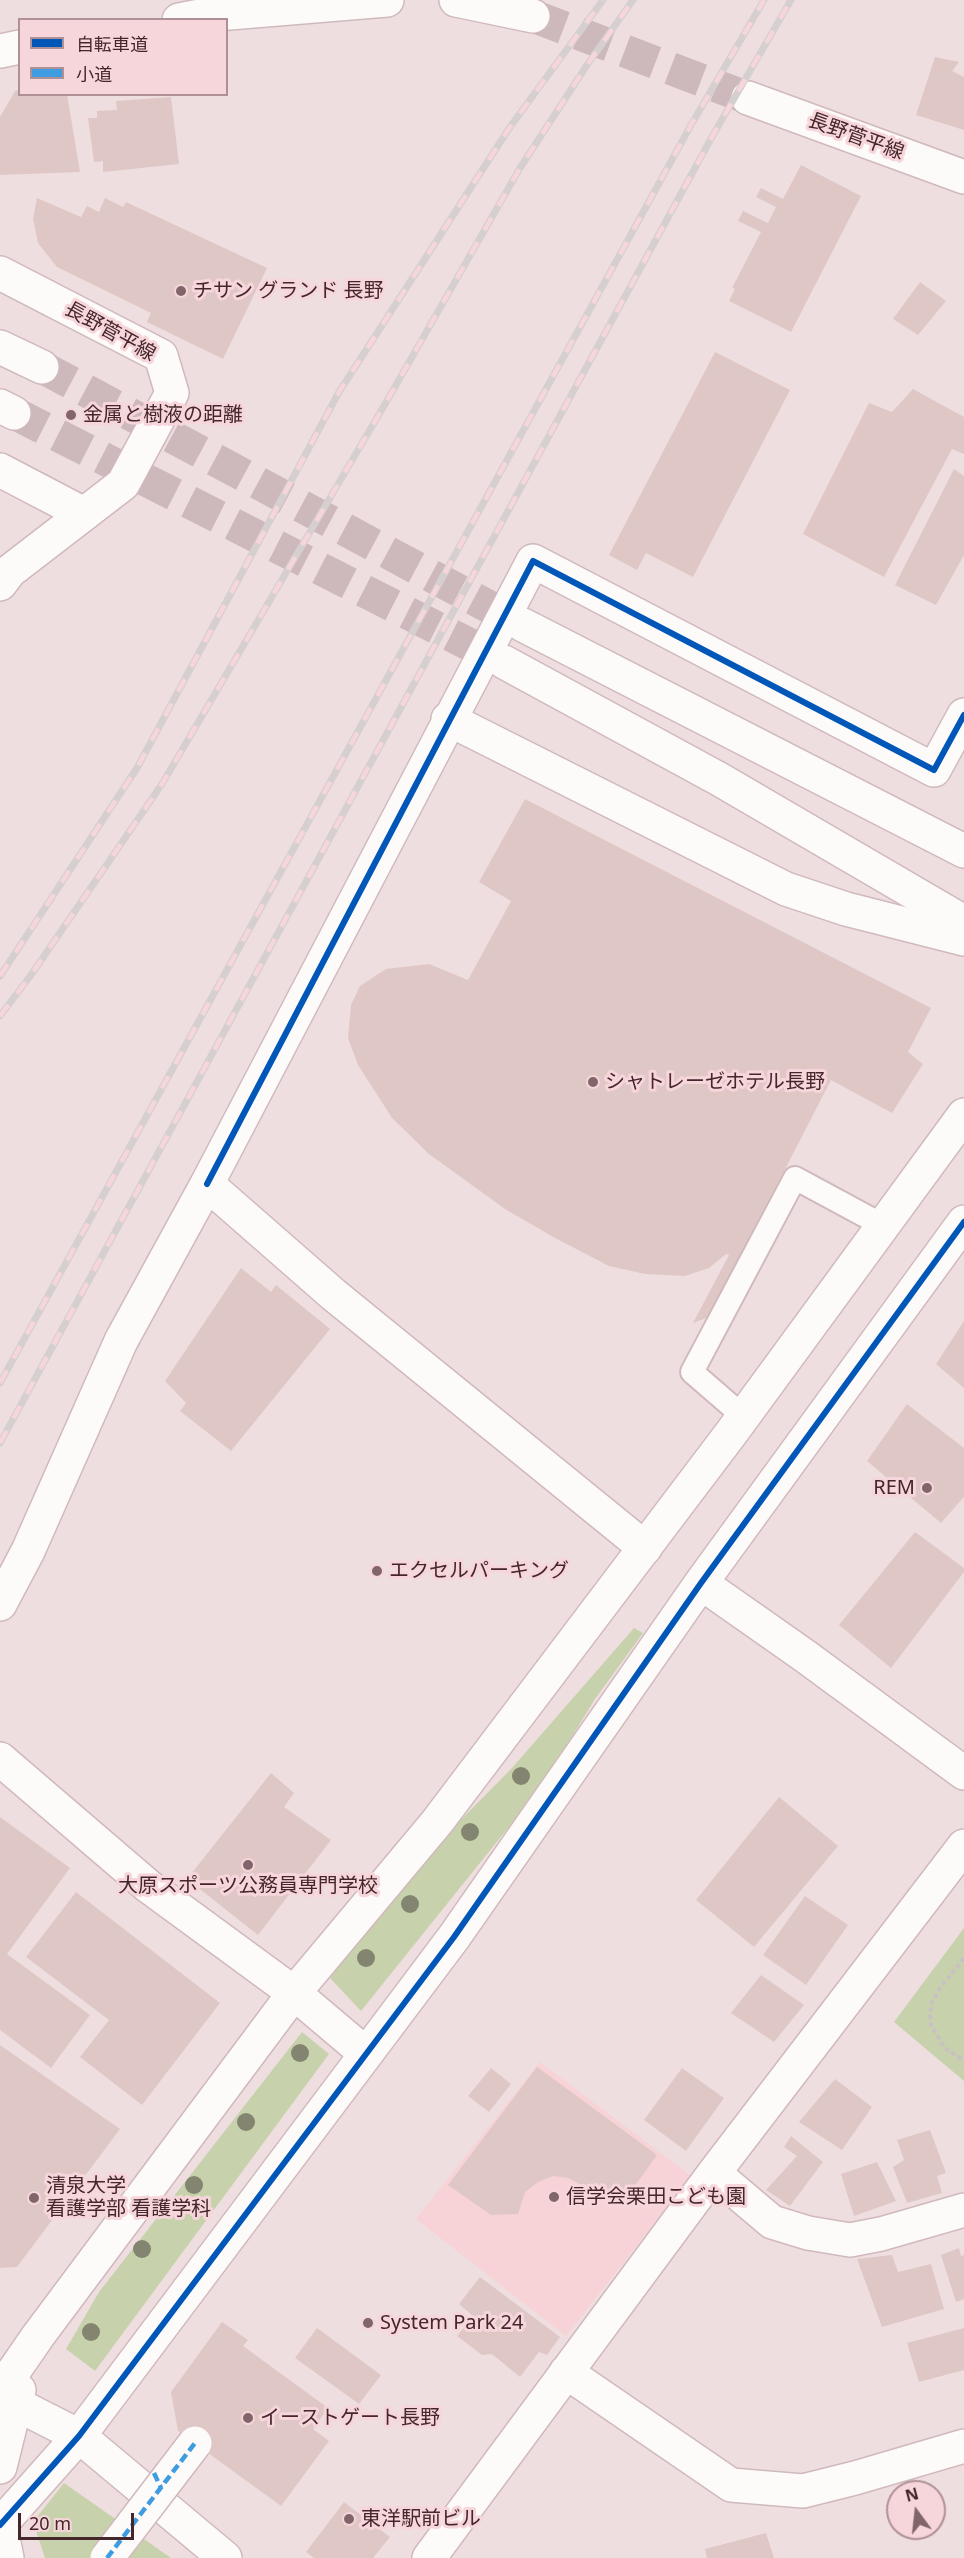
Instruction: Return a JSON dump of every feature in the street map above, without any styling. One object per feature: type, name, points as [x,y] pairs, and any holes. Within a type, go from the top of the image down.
[{"type":"street","points":[[196,12],[387,0]]},
{"type":"street","points":[[456,0],[533,16]]},
{"type":"street","points":[[0,51],[18,47]]},
{"type":"street","name":"長野菅平線","points":[[748,98],[964,177]]},
{"type":"street","name":"長野菅平線","points":[[0,273],[161,356],[172,393],[123,484],[10,571],[0,585]]},
{"type":"street","points":[[0,347],[42,367]]},
{"type":"street","points":[[0,470],[84,514]]},
{"type":"street","points":[[0,1604],[28,1551],[121,1341],[207,1184],[532,561],[934,770],[964,715]]},
{"type":"street","points":[[523,625],[964,852]]},
{"type":"street","points":[[504,662],[719,779],[964,922]]},
{"type":"street","points":[[448,719],[786,889],[846,909],[964,939]]},
{"type":"street","points":[[0,2467],[5,2402],[28,2350],[294,1993],[437,1822],[645,1548],[744,1417],[964,1115]]},
{"type":"street","points":[[207,1184],[351,1310],[645,1548]]},
{"type":"street","points":[[8,2558],[0,2525],[78,2436],[454,1937],[701,1583],[964,1221]]},
{"type":"street","points":[[701,1583],[964,1773]]},
{"type":"street","points":[[0,1759],[148,1886],[294,1993],[365,2053]]},
{"type":"street","points":[[429,2558],[714,2173],[964,1846]]},
{"type":"street","points":[[714,2173],[772,2222],[808,2233],[850,2240],[881,2234],[964,2210]]},
{"type":"street","points":[[566,2372],[731,2485],[803,2491],[964,2446]]},
{"type":"street","points":[[5,2402],[78,2436],[225,2558]]},
{"type":"street","points":[[107,2558],[195,2443]]},
{"type":"lane","points":[[744,1417],[692,1372],[795,1178],[884,1226]]},
{"type":"path","points":[[964,1958],[938,1991],[931,2004],[930,2015],[931,2025],[945,2048],[964,2061]]},
{"type":"shaded area","name":"信学会栗田こども園","points":[[540,2062],[691,2176],[566,2336],[416,2219]]},
{"type":"green space","points":[[634,1628],[643,1633],[595,1699],[562,1753],[524,1808],[361,2011],[330,1978],[429,1852],[512,1768]]},
{"type":"green space","points":[[964,1928],[964,2081],[894,2022]]},
{"type":"green space","points":[[302,2032],[329,2054],[95,2371],[66,2349],[99,2292]]},
{"type":"green space","points":[[64,2483],[171,2558],[45,2558],[33,2522]]},
{"type":"building","points":[[935,57],[959,62],[952,71],[964,77],[964,130],[916,115]]},
{"type":"building","points":[[18,90],[18,96],[67,96],[80,172],[0,175],[0,117],[15,91]]},
{"type":"building","points":[[171,97],[179,164],[103,172],[103,161],[94,162],[88,118],[97,118],[97,111],[117,110],[116,101]]},
{"type":"building","points":[[801,165],[861,196],[791,332],[729,301],[735,289],[732,288],[761,232],[738,221],[743,211],[768,223],[776,207],[756,197],[761,188],[783,199]]},
{"type":"building","name":"チサン グランド 長野","points":[[37,198],[81,217],[87,206],[99,212],[105,198],[123,207],[126,202],[267,268],[223,359],[147,322],[151,313],[57,267],[38,243],[33,219]]},
{"type":"building","points":[[920,282],[946,301],[918,335],[893,319]]},
{"type":"building","points":[[715,352],[790,390],[693,577],[646,553],[637,570],[609,555]]},
{"type":"building","points":[[913,389],[964,417],[964,454],[952,449],[884,577],[803,534],[869,403],[892,412]]},
{"type":"building","points":[[954,469],[964,476],[964,555],[936,605],[895,585]]},
{"type":"building","points":[[525,799],[931,1008],[908,1052],[923,1064],[892,1113],[831,1080],[709,1317],[693,1323],[729,1255],[726,1254],[709,1268],[685,1276],[645,1274],[609,1266],[555,1238],[505,1209],[429,1154],[392,1118],[358,1065],[348,1038],[351,1005],[360,986],[386,969],[429,964],[468,980],[511,901],[479,882]]},
{"type":"building","points":[[241,1268],[271,1292],[276,1285],[330,1329],[231,1451],[180,1411],[186,1403],[165,1381]]},
{"type":"building","points":[[964,1321],[964,1388],[936,1364]]},
{"type":"building","points":[[907,1404],[964,1448],[964,1497],[941,1523],[867,1461]]},
{"type":"building","points":[[915,1532],[964,1568],[964,1572],[891,1668],[839,1625]]},
{"type":"building","points":[[271,1773],[294,1793],[284,1807],[331,1840],[258,1935],[187,1879]]},
{"type":"building","points":[[779,1797],[838,1846],[754,1947],[696,1900]]},
{"type":"building","points":[[0,1817],[70,1868],[7,1954],[90,2015],[51,2068],[0,2030]]},
{"type":"building","points":[[76,1892],[220,2003],[142,2105],[80,2057],[109,2020],[26,1957]]},
{"type":"building","points":[[805,1896],[848,1925],[806,1985],[763,1955]]},
{"type":"building","points":[[761,1975],[804,2005],[774,2042],[731,2013]]},
{"type":"building","name":"清泉大学 看護学部 看護学科","points":[[0,2045],[120,2129],[17,2267],[0,2268]]},
{"type":"building","points":[[537,2067],[657,2155],[634,2187],[597,2204],[591,2192],[581,2185],[569,2178],[553,2176],[538,2182],[525,2192],[518,2214],[491,2215],[448,2185]]},
{"type":"building","points":[[491,2068],[511,2084],[489,2112],[468,2096]]},
{"type":"building","points":[[682,2068],[724,2098],[686,2151],[644,2120]]},
{"type":"building","points":[[835,2079],[872,2107],[842,2150],[799,2122]]},
{"type":"building","points":[[930,2130],[946,2173],[937,2176],[942,2193],[907,2203],[893,2167],[904,2160],[897,2140]]},
{"type":"building","points":[[791,2136],[823,2162],[790,2206],[766,2190],[797,2156],[784,2147]]},
{"type":"building","points":[[877,2162],[896,2201],[854,2216],[841,2174]]},
{"type":"building","points":[[959,2248],[961,2256],[964,2255],[964,2299],[956,2302],[941,2255]]},
{"type":"building","points":[[892,2255],[898,2272],[931,2264],[944,2309],[882,2327],[857,2259]]},
{"type":"building","points":[[480,2277],[560,2337],[547,2355],[539,2352],[520,2377],[492,2354],[482,2355],[457,2336],[473,2316],[459,2304]]},
{"type":"building","name":"イーストゲート長野","points":[[222,2322],[248,2340],[243,2346],[328,2408],[313,2429],[329,2441],[281,2506],[178,2431],[171,2392]]},
{"type":"building","points":[[317,2328],[381,2375],[359,2404],[295,2358]]},
{"type":"building","points":[[964,2328],[964,2370],[919,2382],[907,2343]]},
{"type":"building","name":"東洋駅前ビル","points":[[344,2502],[390,2537],[373,2558],[314,2558],[306,2552]]},
{"type":"building","points":[[766,2533],[774,2558],[707,2558],[705,2549]]},
{"type":"tunnel","points":[[533,16],[748,98]]},
{"type":"tunnel","points":[[42,367],[523,625]]},
{"type":"tunnel","points":[[14,413],[504,662]]},
{"type":"railway","points":[[0,976],[137,768],[339,392],[510,127],[603,0]]},
{"type":"railway","points":[[0,1016],[31,975],[162,784],[388,399],[520,168],[587,65],[633,0]]},
{"type":"railway","points":[[0,1383],[691,125],[764,0]]},
{"type":"railway","points":[[0,1443],[713,135],[791,0]]},
{"type":"marked path","points":[[107,2558],[195,2443]]},
{"type":"marked path","points":[[154,2473],[161,2488]]},
{"type":"cycle path","points":[[207,1184],[533,561],[934,770],[964,715]]},
{"type":"cycle path","points":[[0,2525],[79,2436],[454,1937],[701,1583],[964,1222]]},
{"type":"place","name":"チサン グランド 長野","points":[[181,291]]},
{"type":"place","name":"金属と樹液の距離","points":[[71,415]]},
{"type":"place","name":"シャトレーゼホテル長野","points":[[593,1082]]},
{"type":"place","name":"REM","points":[[927,1488]]},
{"type":"place","name":"エクセルパーキング","points":[[377,1571]]},
{"type":"place","name":"大原スポーツ公務員専門学校","points":[[248,1865]]},
{"type":"place","name":"信学会栗田こども園","points":[[554,2197]]},
{"type":"place","name":"清泉大学 看護学部 看護学科","points":[[34,2198]]},
{"type":"place","name":"System Park 24","points":[[368,2323]]},
{"type":"place","name":"イーストゲート長野","points":[[248,2418]]},
{"type":"place","name":"東洋駅前ビル","points":[[349,2519]]}]
